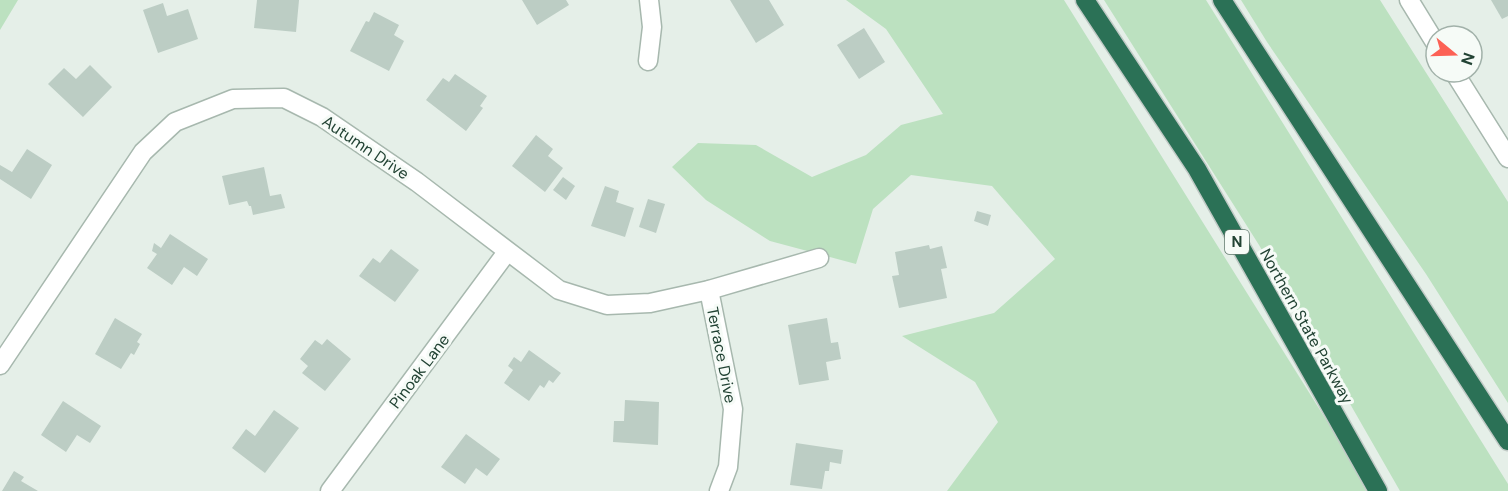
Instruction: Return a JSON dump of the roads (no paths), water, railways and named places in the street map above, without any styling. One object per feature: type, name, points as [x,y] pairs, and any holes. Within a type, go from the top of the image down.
[{"type":"highway","name":"Northern State Parkway","points":[[1085,0],[1197,169],[1378,491]]},
{"type":"highway","points":[[1222,0],[1272,81],[1508,441]]},
{"type":"street","points":[[648,61],[652,27],[649,0]]},
{"type":"street","points":[[1409,0],[1424,24]]},
{"type":"street","points":[[1462,84],[1508,158]]},
{"type":"street","name":"Autumn Drive","points":[[0,364],[143,152],[175,122],[233,99],[284,98],[322,117],[417,182],[559,290],[607,305],[650,303],[709,290],[819,258]]},
{"type":"street","name":"Pinoak Lane","points":[[330,491],[507,252]]},
{"type":"street","name":"Terrace Drive","points":[[709,290],[733,409],[728,467],[719,491]]}]
